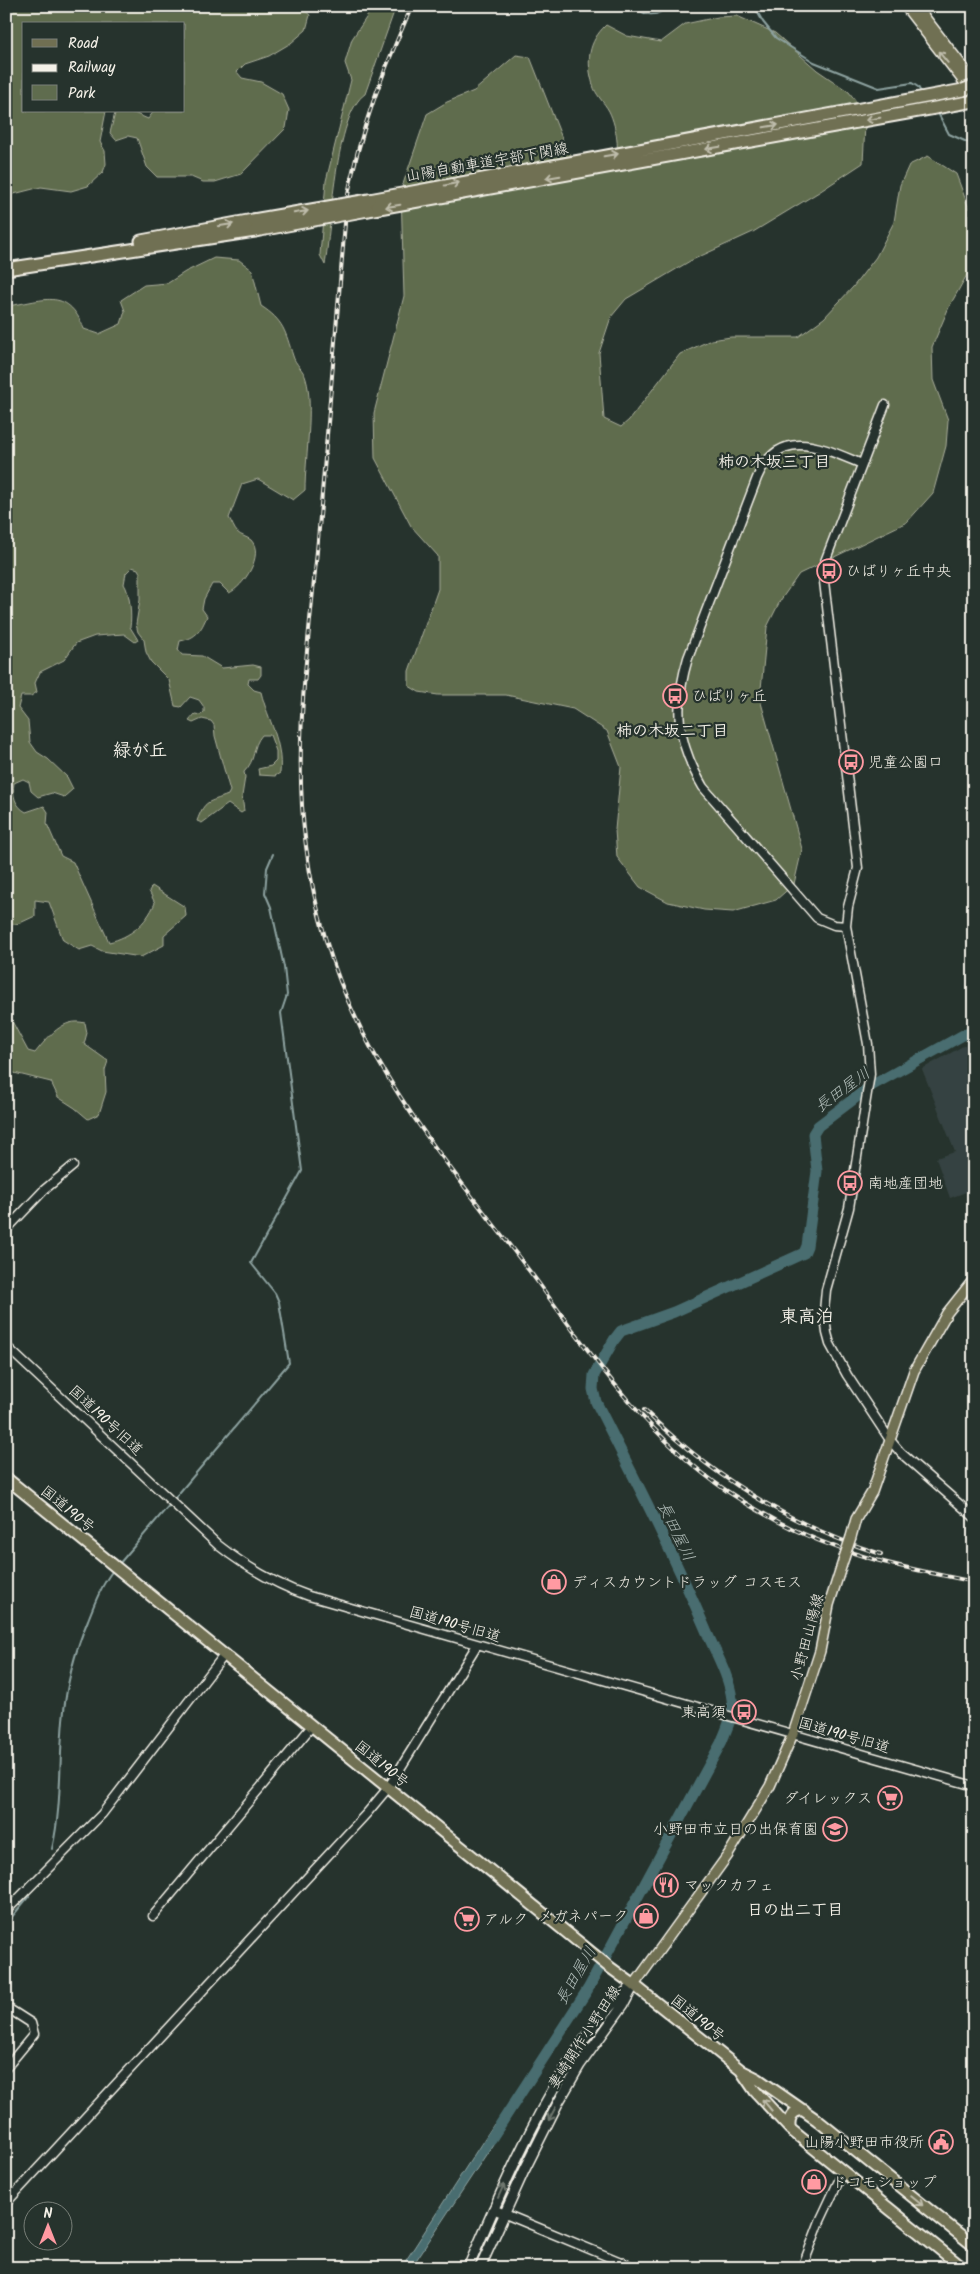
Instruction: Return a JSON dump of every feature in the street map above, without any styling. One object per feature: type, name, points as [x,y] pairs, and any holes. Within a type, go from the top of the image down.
[{"type":"highway","name":"山陽自動車道宇部下関線","points":[[920,105],[971,90]]},
{"type":"highway","name":"山陽自動車道宇部下関線","points":[[6,267],[368,205],[920,105],[974,101]]},
{"type":"highway","name":"国道190号","points":[[6,1478],[597,1958],[742,2071],[758,2079],[804,2110],[974,2246]]},
{"type":"highway","name":"国道190号","points":[[742,2071],[755,2091],[790,2130],[962,2268]]},
{"type":"highway","points":[[790,2130],[792,2114],[804,2110]]},
{"type":"main road","points":[[905,6],[971,90]]},
{"type":"main road","points":[[916,6],[974,81]]},
{"type":"main road","name":"小野田山陽線","points":[[634,1985],[752,1819],[770,1786],[793,1734],[820,1651],[829,1605],[856,1519],[872,1492],[914,1371],[947,1313],[974,1279]]},
{"type":"main road","name":"妻崎開作小野田線","points":[[468,2268],[530,2132],[565,2069],[586,2037],[616,1998],[634,1985]]},
{"type":"main road","name":"妻崎開作小野田線","points":[[480,2268],[504,2213],[558,2103],[597,2039],[624,2004],[634,1985]]},
{"type":"street","points":[[885,404],[824,564],[823,572],[858,868],[848,907],[846,926],[870,1057],[868,1094],[850,1208],[826,1290],[824,1317],[827,1333],[836,1355],[860,1396],[890,1440],[901,1453],[974,1517]]},
{"type":"street","points":[[846,926],[834,925],[817,918],[703,787],[693,770],[684,746],[678,708],[682,680],[688,658],[757,478],[765,462],[780,450],[801,444],[818,446],[862,464]]},
{"type":"street","points":[[6,1230],[44,1190],[73,1166]]},
{"type":"street","name":"国道190号旧道","points":[[6,1346],[213,1540],[241,1563],[272,1581],[309,1596],[974,1786]]},
{"type":"street","points":[[7,2200],[388,1788],[477,1645]]},
{"type":"street","points":[[6,1911],[102,1814],[225,1654]]},
{"type":"street","points":[[153,1916],[312,1726]]},
{"type":"street","points":[[6,2007],[31,2023],[34,2034],[6,2068]]},
{"type":"street","points":[[802,2268],[820,2221],[843,2172]]},
{"type":"street","points":[[494,2209],[633,2267]]},
{"type":"shaded area","points":[[974,1040],[974,1189],[950,1198],[936,1158],[955,1152],[922,1069]]},
{"type":"green space","points":[[6,6],[299,6],[310,15],[306,30],[291,43],[269,56],[245,64],[237,72],[242,78],[261,82],[282,94],[289,110],[286,128],[241,174],[215,182],[203,182],[191,177],[157,177],[147,167],[137,138],[128,136],[116,140],[110,133],[115,113],[134,113],[148,119],[153,112],[185,112],[185,22],[22,22],[22,112],[106,112],[100,142],[105,151],[106,164],[103,172],[88,186],[71,191],[41,187],[6,196]]},
{"type":"green space","points":[[374,6],[396,6],[365,94],[355,106],[347,124],[336,173],[325,265],[320,255],[326,181],[351,80],[345,63],[352,39]]},
{"type":"green space","points":[[737,16],[775,33],[817,70],[849,92],[862,109],[865,125],[863,163],[753,232],[690,261],[626,299],[611,317],[599,353],[604,419],[621,427],[629,420],[680,354],[711,340],[731,337],[798,337],[824,318],[853,287],[876,257],[894,222],[900,185],[909,165],[928,156],[956,174],[968,206],[968,273],[949,307],[932,347],[933,380],[948,420],[946,446],[933,493],[907,522],[799,574],[780,601],[767,627],[760,699],[802,849],[794,884],[776,900],[733,912],[704,910],[668,902],[640,887],[617,857],[615,830],[621,767],[607,731],[573,709],[506,695],[438,695],[419,692],[409,686],[409,671],[438,589],[438,556],[411,526],[375,458],[374,413],[404,296],[401,190],[427,114],[447,102],[474,91],[516,55],[530,57],[567,151],[590,171],[611,173],[616,159],[616,134],[609,111],[594,88],[589,60],[592,45],[600,31],[606,25],[627,36],[661,42],[685,24],[718,17]]},
{"type":"green space","points":[[214,258],[239,260],[252,270],[261,306],[269,311],[283,327],[294,359],[305,376],[309,403],[305,490],[293,500],[258,479],[242,484],[229,518],[237,532],[251,540],[255,546],[254,562],[246,578],[235,590],[229,593],[220,584],[212,584],[204,599],[202,609],[207,616],[203,625],[198,633],[191,638],[180,641],[178,650],[182,655],[202,656],[222,668],[253,665],[261,667],[261,675],[258,679],[249,679],[248,684],[254,690],[261,692],[277,741],[280,773],[275,776],[259,775],[258,769],[271,766],[276,761],[276,751],[270,735],[262,735],[256,744],[251,763],[244,772],[242,796],[244,811],[241,813],[228,804],[202,823],[197,821],[205,805],[228,795],[230,791],[215,736],[214,725],[211,721],[202,719],[193,723],[189,721],[195,714],[201,715],[204,712],[204,707],[199,700],[190,697],[181,707],[175,706],[169,680],[151,662],[146,652],[144,640],[138,632],[136,624],[140,600],[140,573],[138,569],[132,567],[126,573],[124,584],[130,605],[130,627],[138,640],[135,642],[124,634],[95,636],[76,643],[64,660],[40,672],[35,683],[37,692],[31,696],[21,696],[18,708],[28,721],[30,742],[37,752],[48,759],[67,777],[73,789],[64,797],[52,793],[38,797],[31,791],[29,782],[23,779],[14,783],[13,792],[22,810],[26,812],[44,806],[48,812],[47,824],[61,856],[73,862],[109,942],[124,937],[147,917],[155,903],[149,891],[152,886],[185,907],[186,916],[164,935],[164,945],[141,957],[102,951],[92,946],[79,950],[63,940],[49,902],[35,900],[35,916],[20,923],[6,926],[6,306],[42,300],[61,301],[70,306],[84,329],[99,334],[121,324],[125,311],[121,300],[144,285],[168,283],[185,272]]},
{"type":"green space","points":[[6,1010],[28,1051],[35,1053],[51,1035],[63,1026],[77,1022],[85,1023],[87,1033],[84,1044],[108,1061],[105,1070],[106,1092],[99,1114],[88,1119],[58,1097],[51,1082],[6,1071]]},
{"type":"water","points":[[494,2124],[503,2129],[411,2268],[401,2268]]},
{"type":"waterway","points":[[636,6],[647,14],[656,14],[668,6]]},
{"type":"waterway","points":[[754,6],[763,22],[776,38],[814,62],[879,88],[912,83],[918,87],[922,94]]},
{"type":"waterway","points":[[938,113],[949,134],[974,145]]},
{"type":"waterway","points":[[174,1499],[289,1363],[279,1302],[275,1293],[251,1263],[302,1171],[281,1013],[287,995],[284,967],[271,907],[265,893],[267,868],[273,854]]},
{"type":"waterway","name":"長田屋川","points":[[491,2139],[588,1989],[721,1743],[730,1721],[732,1710],[732,1699],[728,1681],[721,1663],[666,1542],[596,1402],[593,1389],[594,1375],[621,1331],[674,1312],[804,1253],[807,1246],[817,1171],[813,1134],[818,1126],[871,1086],[974,1029]]},
{"type":"waterway","points":[[119,1564],[171,1503]]},
{"type":"waterway","points":[[52,1849],[59,1801],[64,1707],[69,1682],[79,1644],[96,1600],[114,1569]]},
{"type":"waterway","points":[[6,1924],[29,1896]]},
{"type":"railway","points":[[412,6],[373,101],[358,149],[347,200],[303,693],[301,731],[302,808],[310,872],[329,950],[359,1024],[371,1048],[408,1108],[577,1336],[645,1420],[698,1469],[727,1491],[760,1512],[794,1530],[830,1545],[879,1561],[974,1582]]},
{"type":"railway","points":[[644,1410],[697,1456],[754,1496],[784,1514],[816,1529],[881,1554]]},
{"type":"place","name":"ひばりヶ丘中央","points":[[829,571]]},
{"type":"place","name":"ひばりヶ丘","points":[[675,696]]},
{"type":"place","name":"児童公園口","points":[[851,762]]},
{"type":"place","name":"南地産団地","points":[[850,1183]]},
{"type":"place","name":"ディスカウントドラッグ コスモス","points":[[554,1582]]},
{"type":"place","name":"東高須","points":[[744,1712]]},
{"type":"place","name":"ダイレックス","points":[[890,1798]]},
{"type":"place","name":"小野田市立日の出保育園","points":[[835,1829]]},
{"type":"place","name":"マックカフェ","points":[[666,1885]]},
{"type":"place","name":"メガネパーク","points":[[646,1916]]},
{"type":"place","name":"アルク","points":[[467,1919]]},
{"type":"place","name":"山陽小野田市役所","points":[[941,2142]]},
{"type":"place","name":"ドコモショップ","points":[[814,2182]]},
{"type":"district","name":"柿の木坂三丁目","points":[[774,461]]},
{"type":"district","name":"柿の木坂二丁目","points":[[672,730]]},
{"type":"district","name":"緑が丘","points":[[140,750]]},
{"type":"district","name":"東高泊","points":[[807,1316]]},
{"type":"district","name":"日の出二丁目","points":[[795,1909]]}]
